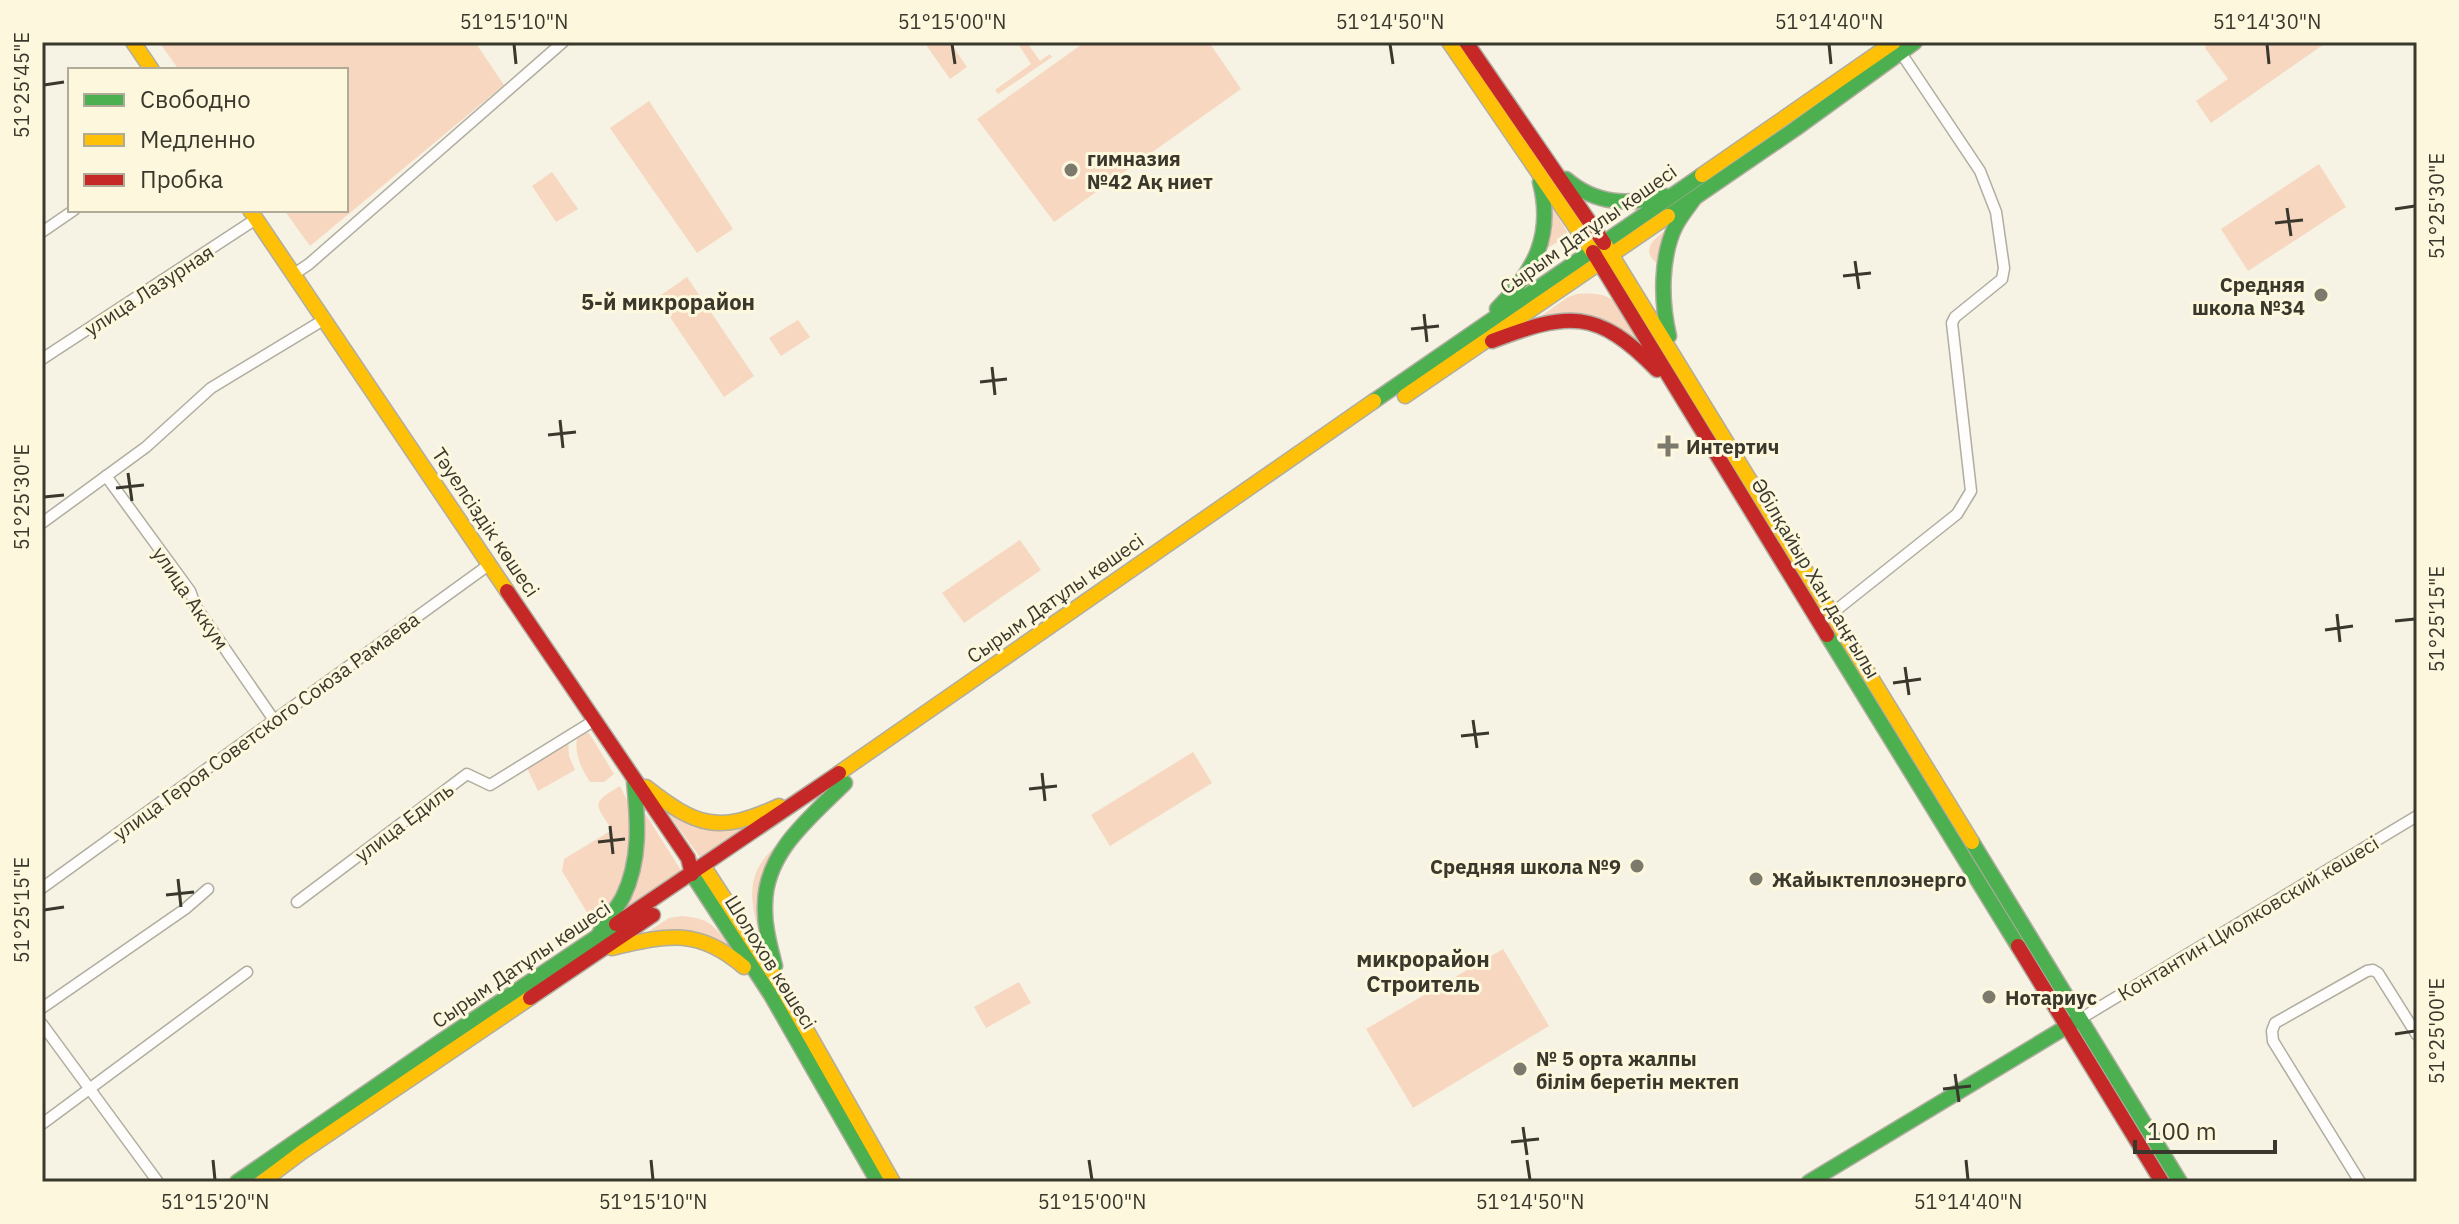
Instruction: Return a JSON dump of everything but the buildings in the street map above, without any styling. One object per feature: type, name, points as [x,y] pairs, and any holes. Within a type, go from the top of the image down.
[{"type":"main road","points":[[133,42],[151,68]]},
{"type":"main road","name":"Әбілқайыр Хан даңғылы","points":[[1449,42],[1538,159]]},
{"type":"main road","name":"Әбілқайыр Хан даңғылы","points":[[1466,42],[1538,159],[1677,361],[1827,622]]},
{"type":"main road","name":"Сырым Датұлы көшесі","points":[[1602,253],[1674,194],[1896,45],[1915,42]]},
{"type":"main road","name":"Сырым Датұлы көшесі","points":[[262,1182],[599,944],[1247,502],[1476,339],[1602,253],[1696,197],[1795,129],[1896,45]]},
{"type":"main road","points":[[1538,159],[1593,199],[1629,203],[1674,194]]},
{"type":"main road","points":[[1476,339],[1529,271],[1539,252],[1547,220],[1538,159]]},
{"type":"main road","points":[[1677,361],[1664,320],[1666,265],[1675,227],[1696,197]]},
{"type":"main road","name":"Тәуелсіздік көшесі","points":[[253,214],[688,858]]},
{"type":"main road","name":"Әбілқайыр Хан даңғылы","points":[[1602,253],[1686,405],[1827,622],[2073,1023],[2162,1182]]},
{"type":"main road","points":[[1476,339],[1554,321],[1588,322],[1611,329],[1654,367],[1686,405]]},
{"type":"main road","points":[[634,777],[686,817],[719,824],[758,817],[842,779]]},
{"type":"main road","points":[[599,944],[636,867],[639,838],[634,777]]},
{"type":"main road","points":[[776,991],[764,917],[764,888],[782,849],[842,779]]},
{"type":"main road","name":"Шолохов көшесі","points":[[688,858],[831,1074],[893,1182]]},
{"type":"main road","points":[[599,944],[668,937],[695,938],[727,952],[776,991]]},
{"type":"main road","name":"Сырым Датұлы көшесі","points":[[237,1182],[434,1046],[599,944]]},
{"type":"main road","name":"Шолохов көшесі","points":[[776,991],[808,1061],[878,1182]]},
{"type":"main road","points":[[1809,1182],[2073,1023]]},
{"type":"main road","name":"Әбілқайыр Хан даңғылы","points":[[2073,1023],[2180,1182]]},
{"type":"street","points":[[294,274],[563,42]]},
{"type":"street","points":[[1827,622],[1840,607],[1957,514],[1971,491],[1952,323],[1955,317],[2002,279],[2004,268],[1996,212],[1980,171],[1896,45]]},
{"type":"street","points":[[42,232],[71,212]]},
{"type":"street","name":"улица Лазурная","points":[[42,359],[253,214]]},
{"type":"street","points":[[42,523],[146,447],[211,388],[325,319]]},
{"type":"street","name":"улица Аккум","points":[[106,476],[190,591],[196,607],[274,720]]},
{"type":"street","name":"улица Героя Советского Союза Рамаева","points":[[42,888],[490,564]]},
{"type":"street","name":"улица Едиль","points":[[297,902],[467,774],[490,785],[595,720]]},
{"type":"street","name":"Контантин Циолковский көшесі","points":[[2073,1023],[2415,822]]},
{"type":"street","points":[[42,1008],[185,909],[208,889]]},
{"type":"street","points":[[2360,1182],[2273,1041],[2275,1023],[2373,970],[2378,973],[2417,1035]]},
{"type":"street","points":[[42,1124],[247,972]]},
{"type":"street","points":[[42,1024],[158,1182]]},
{"type":"shaded area","points":[[159,42],[475,42],[504,85],[310,246],[285,212],[348,212],[348,68],[178,68]]},
{"type":"shaded area","points":[[924,42],[950,42],[967,67],[950,79]]},
{"type":"shaded area","points":[[1017,42],[1031,42],[1028,44],[1040,61],[1050,54],[1052,57],[998,94],[995,90],[1031,64]]},
{"type":"shaded area","name":"гимназия №42 Ақ ниет","points":[[1085,42],[1209,42],[1241,89],[1054,222],[977,119]]},
{"type":"shaded area","points":[[2208,42],[2327,42],[2211,123],[2196,101],[2228,79],[2205,48]]},
{"type":"shaded area","points":[[649,101],[733,229],[697,253],[610,128]]},
{"type":"shaded area","points":[[2319,164],[2346,207],[2248,271],[2221,229]]},
{"type":"shaded area","points":[[552,172],[578,209],[556,222],[532,186]]},
{"type":"shaded area","points":[[1552,207],[1569,235],[1546,249],[1552,228]]},
{"type":"shaded area","points":[[1671,226],[1659,265],[1649,249],[1655,239]]},
{"type":"shaded area","points":[[687,277],[754,376],[724,397],[657,298]]},
{"type":"shaded area","points":[[1577,294],[1598,294],[1617,303],[1650,356],[1625,333],[1534,321]]},
{"type":"shaded area","points":[[798,320],[810,337],[781,356],[769,338]]},
{"type":"shaded area","points":[[1020,540],[1041,570],[964,623],[942,593]]},
{"type":"shaded area","points":[[589,733],[614,774],[604,782],[590,782],[581,765],[577,741],[578,735]]},
{"type":"shaded area","points":[[568,741],[569,756],[575,770],[538,791],[527,768]]},
{"type":"shaded area","points":[[1193,752],[1212,783],[1110,846],[1091,815]]},
{"type":"shaded area","points":[[620,786],[633,821],[628,877],[603,917],[594,924],[562,871],[564,859],[612,830],[598,805]]},
{"type":"shaded area","points":[[638,802],[682,872],[610,922],[626,903]]},
{"type":"shaded area","points":[[660,802],[671,812],[756,822],[702,860]]},
{"type":"shaded area","points":[[782,841],[759,933],[753,906],[753,882],[762,861]]},
{"type":"shaded area","points":[[682,916],[707,922],[731,950],[638,938],[669,918]]},
{"type":"shaded area","points":[[1503,949],[1549,1026],[1413,1108],[1366,1029]]},
{"type":"shaded area","points":[[1019,982],[1031,1003],[986,1028],[974,1007]]},
{"type":"traffic: fast","points":[[1668,216],[1915,42]]},
{"type":"traffic: fast","points":[[1374,401],[1702,175]]},
{"type":"traffic: fast","points":[[1566,179],[1589,194],[1613,201],[1639,201],[1666,196]]},
{"type":"traffic: fast","points":[[1497,309],[1521,281],[1538,252],[1544,219],[1540,182]]},
{"type":"traffic: fast","points":[[1669,336],[1663,294],[1667,251],[1676,225],[1694,199]]},
{"type":"traffic: fast","points":[[1827,635],[2018,946]]},
{"type":"traffic: fast","points":[[599,934],[623,897],[633,869],[637,826],[634,781]]},
{"type":"traffic: fast","points":[[775,966],[765,913],[767,886],[773,868],[792,837],[845,783]]},
{"type":"traffic: fast","points":[[1972,842],[2180,1182]]},
{"type":"traffic: fast","points":[[692,874],[771,995],[878,1182]]},
{"type":"traffic: fast","points":[[237,1182],[616,924]]},
{"type":"traffic: fast","points":[[1809,1182],[2076,1021]]},
{"type":"traffic: slow","points":[[133,42],[151,68]]},
{"type":"traffic: slow","points":[[1449,42],[1592,251]]},
{"type":"traffic: slow","points":[[1702,175],[1894,42]]},
{"type":"traffic: slow","points":[[251,212],[507,591]]},
{"type":"traffic: slow","points":[[1405,396],[1668,216]]},
{"type":"traffic: slow","points":[[1606,246],[1972,842]]},
{"type":"traffic: slow","points":[[839,773],[1374,401]]},
{"type":"traffic: slow","points":[[646,787],[680,811],[709,822],[740,820],[779,806]]},
{"type":"traffic: slow","points":[[704,867],[782,987],[893,1182]]},
{"type":"traffic: slow","points":[[612,948],[666,938],[697,940],[712,945],[744,967]]},
{"type":"traffic: slow","points":[[262,1182],[530,998]]},
{"type":"traffic: jam","points":[[1466,42],[1604,243]]},
{"type":"traffic: jam","points":[[1593,252],[1827,635]]},
{"type":"traffic: jam","points":[[1492,341],[1541,325],[1580,321],[1617,335],[1657,370]]},
{"type":"traffic: jam","points":[[507,591],[688,858],[692,874]]},
{"type":"traffic: jam","points":[[616,924],[839,773]]},
{"type":"traffic: jam","points":[[530,998],[653,915]]},
{"type":"traffic: jam","points":[[2018,946],[2162,1182]]},
{"type":"place","name":"гимназия №42 Ақ ниет","points":[[1071,170]]},
{"type":"place","name":"Средняя школа №34","points":[[2321,295]]},
{"type":"place","name":"Интертич","points":[[1668,446]]},
{"type":"place","name":"Средняя школа №9","points":[[1637,866]]},
{"type":"place","name":"Жайыктеплоэнерго","points":[[1756,879]]},
{"type":"place","name":"Нотариус","points":[[1989,997]]},
{"type":"place","name":"№ 5 орта жалпы білім беретін мектеп","points":[[1520,1069]]},
{"type":"district","name":"5-й микрорайон","points":[[668,301]]},
{"type":"district","name":"микрорайон Строитель","points":[[1423,970]]}]
